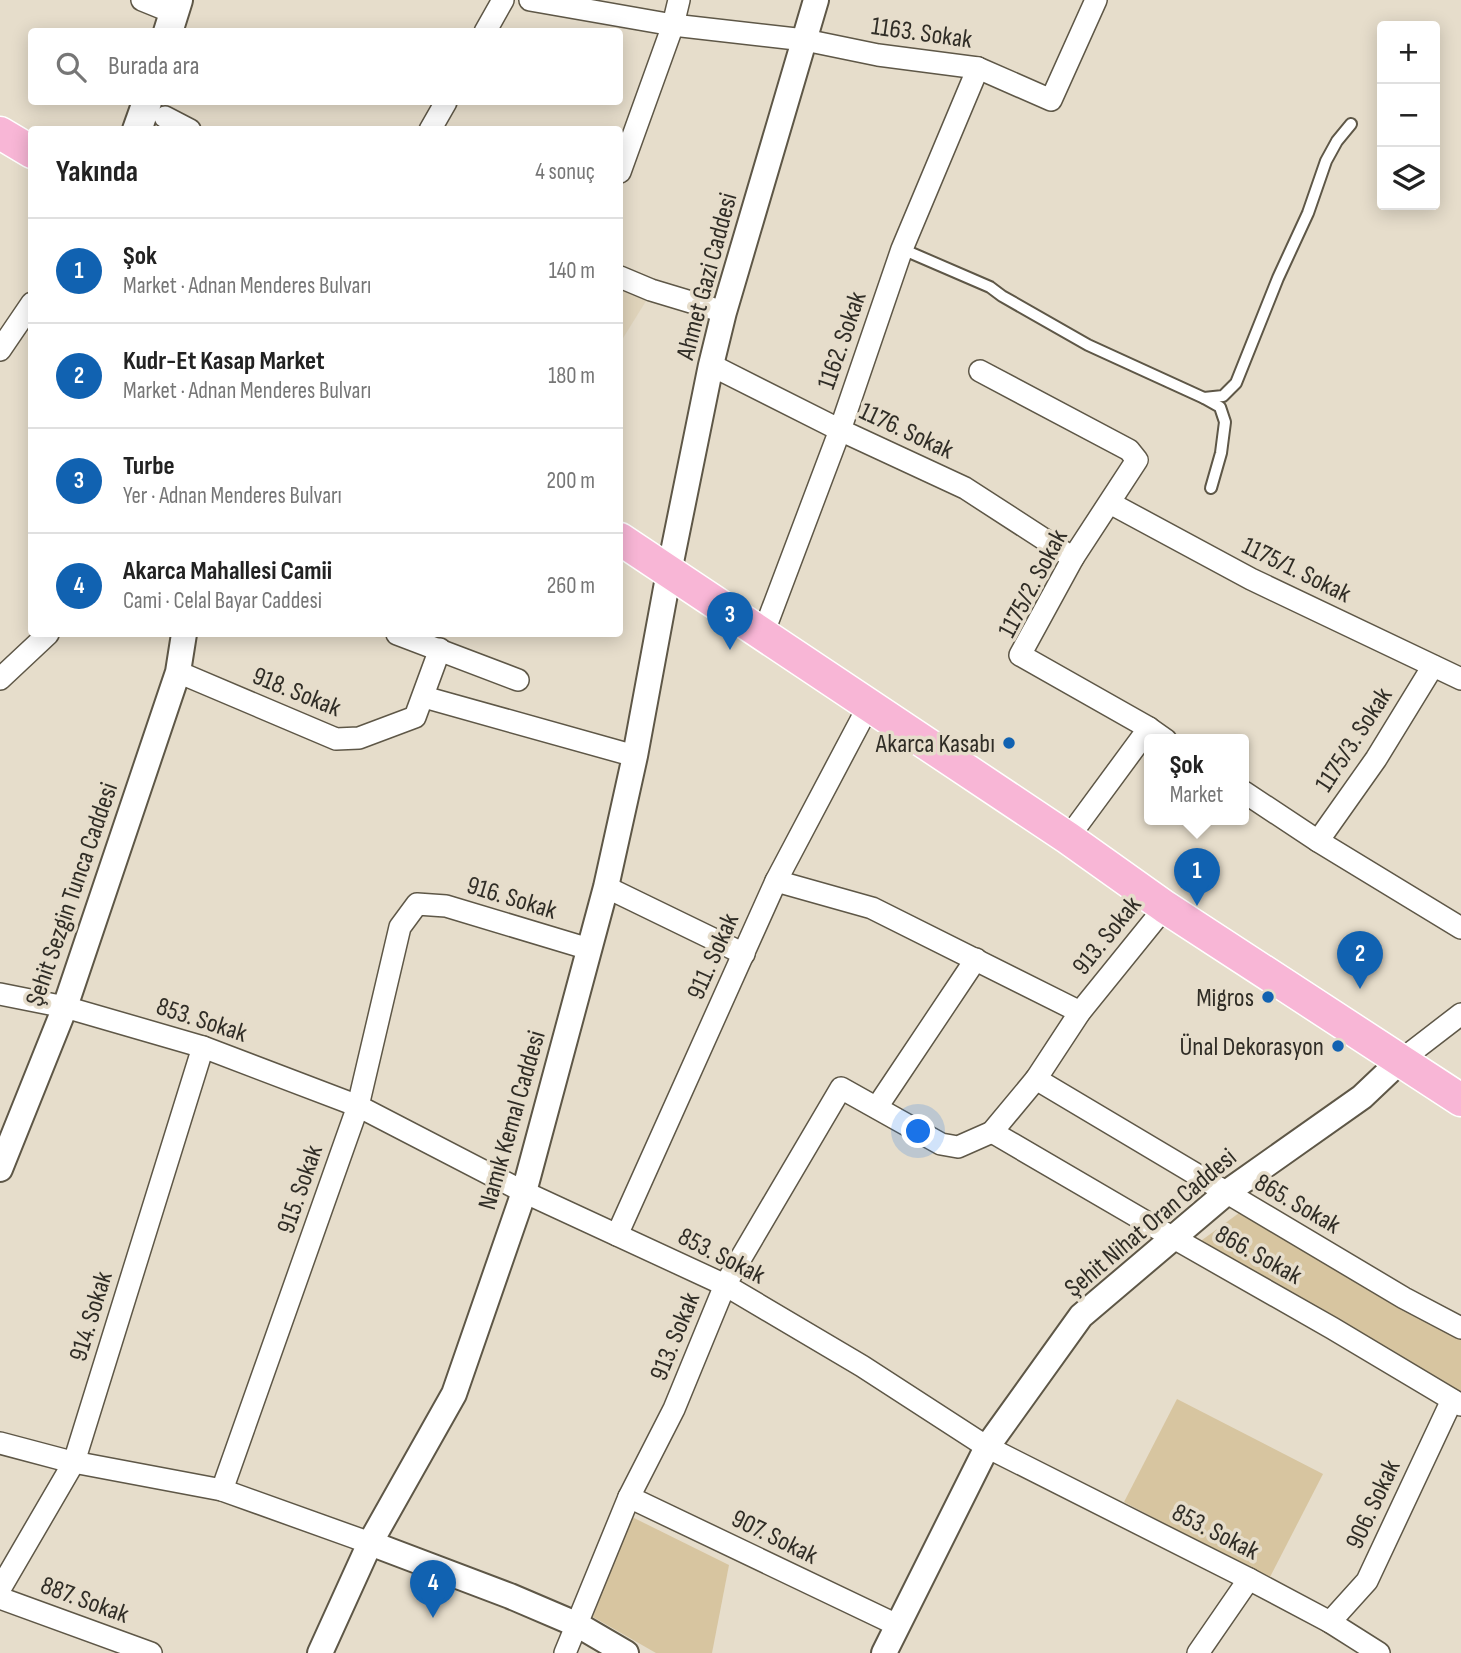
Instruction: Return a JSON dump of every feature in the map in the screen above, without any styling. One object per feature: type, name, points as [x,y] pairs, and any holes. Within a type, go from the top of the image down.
[{"type":"main road","points":[[141,126],[156,109]]},
{"type":"main road","points":[[0,133],[28,150]]},
{"type":"main road","points":[[623,541],[1068,838],[1165,907],[1461,1100]]},
{"type":"street","points":[[142,0],[174,15]]},
{"type":"street","points":[[487,28],[504,0]]},
{"type":"street","name":"1163. Sokak","points":[[530,0],[673,25],[805,40],[878,55],[978,68],[1051,100],[1096,0]]},
{"type":"street","points":[[623,164],[673,25],[679,0]]},
{"type":"street","name":"Ahmet Gazi Caddesi","points":[[669,572],[724,312],[816,0]]},
{"type":"street","name":"1162. Sokak","points":[[763,634],[840,430],[902,249],[978,68]]},
{"type":"street","points":[[432,126],[444,105]]},
{"type":"street","points":[[156,109],[184,126]]},
{"type":"street","points":[[623,278],[651,290],[724,312]]},
{"type":"street","points":[[0,350],[28,309]]},
{"type":"street","name":"1176. Sokak","points":[[711,365],[840,430],[965,488],[1073,558]]},
{"type":"street","name":"1175/2. Sokak","points":[[980,371],[1129,450],[1137,460],[1073,558],[1020,655],[1157,734]]},
{"type":"street","name":"1175/1. Sokak","points":[[1110,503],[1251,579],[1461,679]]},
{"type":"street","name":"Namık Kemal Caddesi","points":[[320,1653],[370,1543],[454,1394],[524,1192],[606,887],[635,756],[669,572]]},
{"type":"street","points":[[0,679],[45,637]]},
{"type":"street","name":"Şehit Sezgin Tunca Caddesi","points":[[0,1169],[65,1007],[178,672],[184,637]]},
{"type":"street","points":[[406,637],[518,680]]},
{"type":"street","name":"918. Sokak","points":[[178,672],[336,739],[359,738],[415,717],[440,649]]},
{"type":"street","name":"1175/3. Sokak","points":[[1318,841],[1376,759],[1433,666]]},
{"type":"street","points":[[424,697],[635,756]]},
{"type":"street","name":"911. Sokak","points":[[617,1235],[776,881],[869,705]]},
{"type":"street","points":[[1068,838],[1144,749]]},
{"type":"street","points":[[1249,795],[1318,841],[1461,928]]},
{"type":"street","points":[[776,881],[872,908],[1080,1012]]},
{"type":"street","points":[[606,887],[744,954]]},
{"type":"street","name":"916. Sokak","points":[[417,905],[446,906],[589,949]]},
{"type":"street","name":"915. Sokak","points":[[222,1490],[358,1106],[400,927],[417,905]]},
{"type":"street","name":"913. Sokak","points":[[565,1653],[629,1497],[674,1409],[725,1285],[841,1088],[941,1144],[958,1147],[992,1132],[1036,1079],[1080,1012],[1165,907]]},
{"type":"street","points":[[877,1107],[976,959]]},
{"type":"street","name":"853. Sokak","points":[[0,994],[65,1007],[203,1047],[358,1106],[524,1192],[725,1285],[862,1366],[987,1447],[1249,1579],[1329,1622],[1379,1653]]},
{"type":"street","points":[[1400,1061],[1461,1014]]},
{"type":"street","name":"914. Sokak","points":[[0,1589],[74,1462],[203,1047]]},
{"type":"street","name":"Şehit Nihat Oran Caddesi","points":[[884,1653],[987,1447],[1081,1316],[1226,1193],[1362,1097],[1400,1061]]},
{"type":"street","name":"865. Sokak","points":[[1036,1079],[1404,1298],[1461,1328]]},
{"type":"street","name":"866. Sokak","points":[[992,1132],[1456,1402]]},
{"type":"street","name":"906. Sokak","points":[[1329,1622],[1367,1581],[1456,1402]]},
{"type":"street","points":[[0,1443],[74,1462],[222,1490],[510,1597],[578,1625],[626,1653]]},
{"type":"street","name":"907. Sokak","points":[[629,1497],[897,1625]]},
{"type":"street","points":[[1198,1653],[1249,1579]]},
{"type":"street","name":"887. Sokak","points":[[0,1598],[151,1653]]},
{"type":"lane","points":[[1204,398],[1223,396],[1236,383],[1278,278],[1308,213],[1326,161],[1351,124]]},
{"type":"lane","points":[[902,249],[990,287],[1088,345],[1220,407],[1225,422],[1221,453],[1211,488]]},
{"type":"shaded area","points":[[623,291],[646,301],[623,338]]},
{"type":"shaded area","points":[[1239,1213],[1461,1336],[1461,1397],[1198,1243]]},
{"type":"shaded area","points":[[1177,1399],[1323,1474],[1269,1579],[1124,1502]]},
{"type":"shaded area","points":[[630,1516],[729,1565],[712,1653],[656,1653],[593,1617]]},
{"type":"place","name":"Turbe","points":[[730,650]]},
{"type":"place","name":"Akarca Kasabı","points":[[1009,743]]},
{"type":"place","name":"Şok","points":[[1197,906]]},
{"type":"place","name":"Kudr-Et Kasap Market","points":[[1360,989]]},
{"type":"place","name":"Migros","points":[[1268,997]]},
{"type":"place","name":"Ünal Dekorasyon","points":[[1338,1046]]},
{"type":"place","name":"Akarca Mahallesi Camii","points":[[433,1618]]}]
